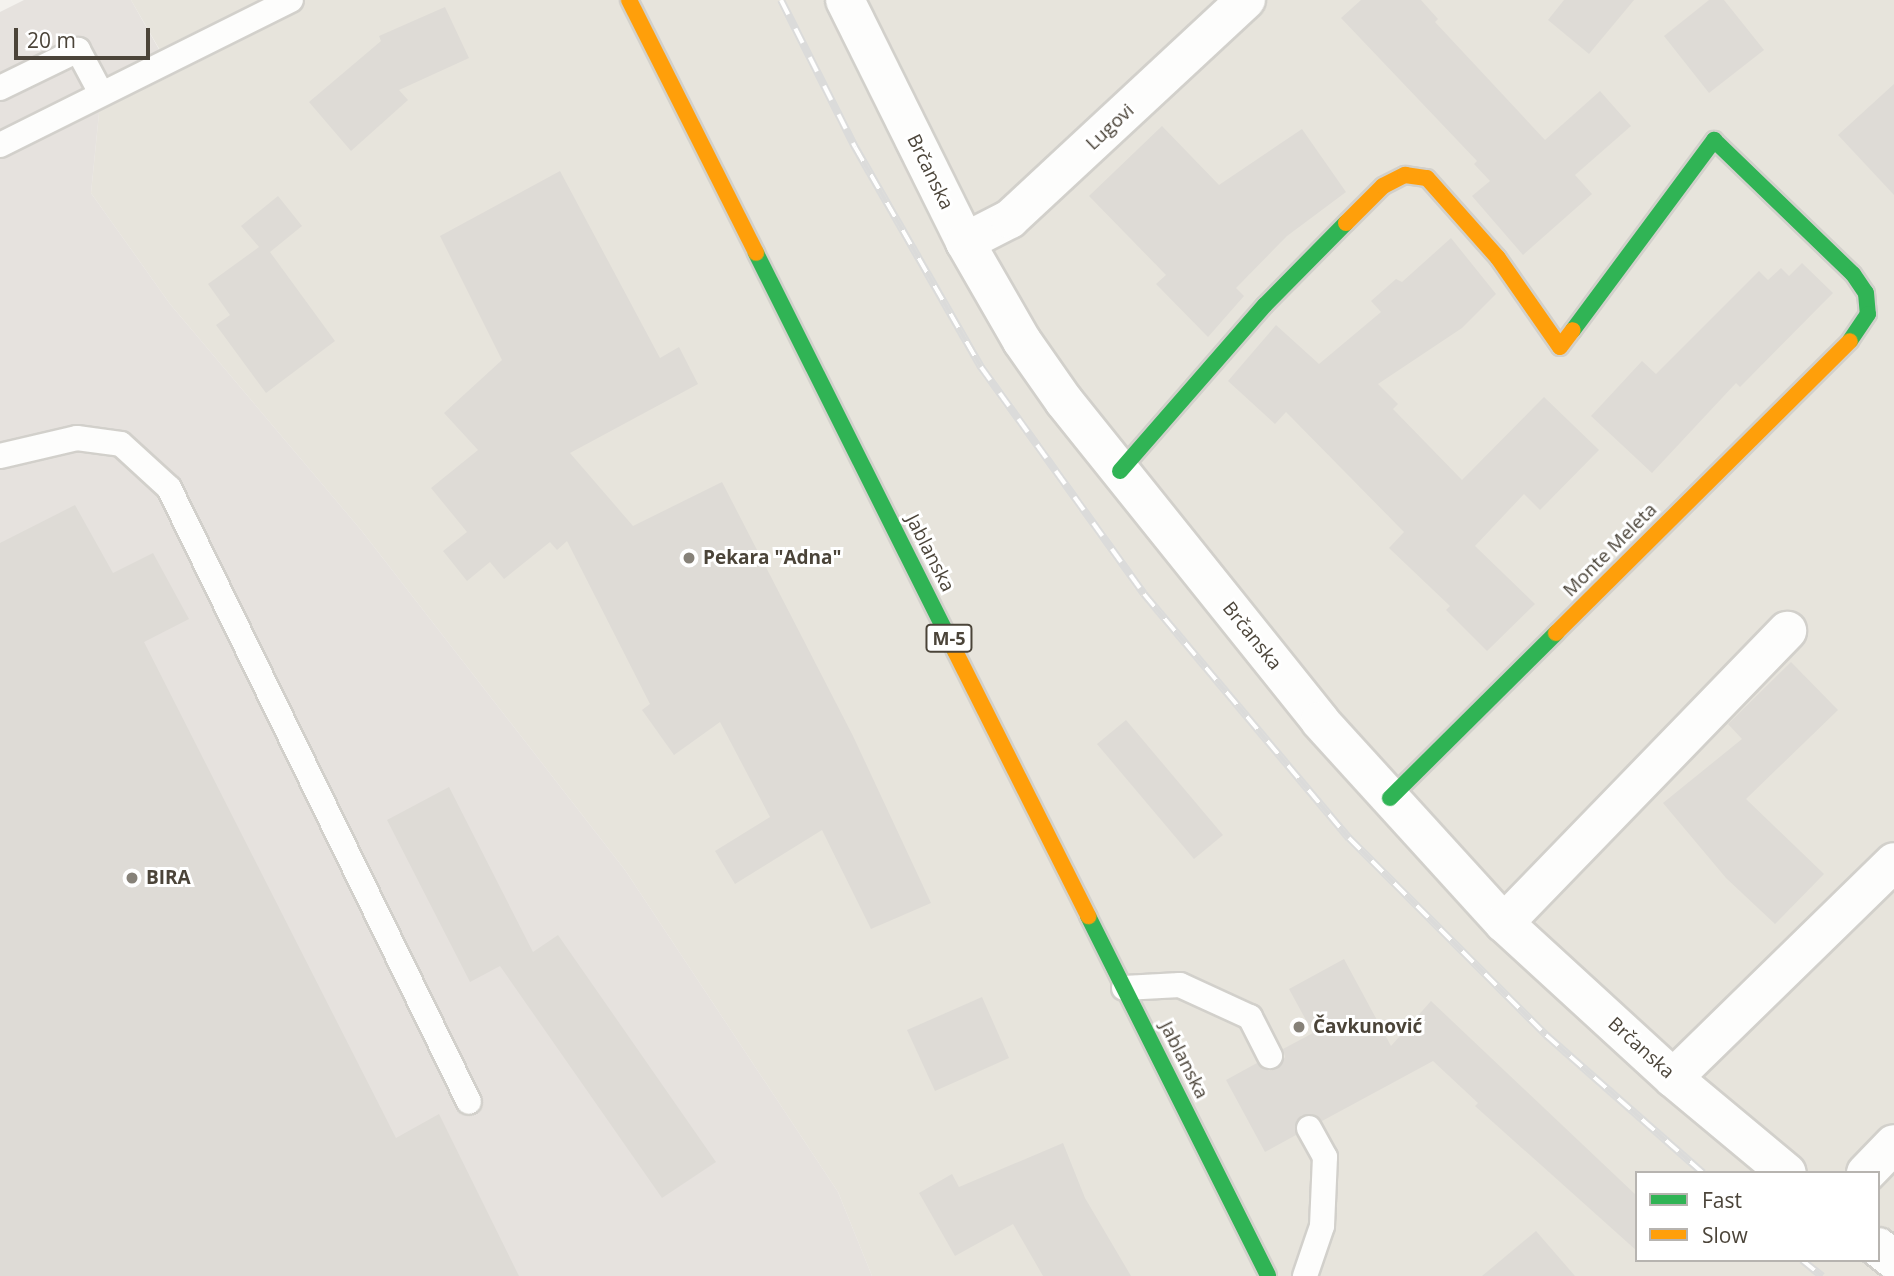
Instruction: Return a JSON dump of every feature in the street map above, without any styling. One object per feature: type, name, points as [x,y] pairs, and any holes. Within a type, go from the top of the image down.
[{"type":"street","name":"Jablanska","points":[[629,0],[1268,1276]]},
{"type":"street","name":"Brčanska","points":[[845,0],[965,242],[1022,341],[1120,471],[1321,721],[1504,923],[1673,1078],[1785,1171]]},
{"type":"street","name":"Lugovi","points":[[965,242],[1010,219],[1246,0]]},
{"type":"street","name":"Monte Meleta","points":[[1120,471],[1265,305],[1383,186],[1405,176],[1427,178],[1498,258],[1560,348],[1714,140],[1781,209],[1853,274],[1866,293],[1868,313],[1860,331],[1390,798]]},
{"type":"street","points":[[1504,923],[1787,631]]},
{"type":"street","points":[[1673,1078],[1894,862]]},
{"type":"street","points":[[1868,1171],[1894,1144]]},
{"type":"street","points":[[1880,1249],[1894,1260]]},
{"type":"lane","points":[[0,145],[291,0]]},
{"type":"lane","points":[[0,88],[78,50],[101,93]]},
{"type":"lane","points":[[0,456],[77,438],[121,444],[169,488],[469,1102]]},
{"type":"lane","points":[[1124,988],[1180,985],[1250,1017],[1270,1056]]},
{"type":"lane","points":[[1305,1276],[1322,1226],[1325,1157],[1308,1128]]},
{"type":"shaded area","points":[[24,0],[131,0],[165,60],[101,93],[91,193],[170,304],[361,530],[625,870],[838,1192],[872,1276],[0,1276],[0,12]]},
{"type":"shaded area","points":[[131,0],[1894,0],[1894,1276],[872,1276],[838,1192],[625,870],[361,530],[170,304],[91,193],[101,93],[165,59]]},
{"type":"building","points":[[1361,0],[1421,0],[1438,19],[1435,22],[1545,140],[1600,91],[1631,126],[1575,175],[1592,194],[1523,255],[1472,196],[1490,181],[1474,164],[1477,161],[1341,18]]},
{"type":"building","points":[[1564,0],[1634,0],[1589,54],[1548,20]]},
{"type":"building","points":[[1709,0],[1724,0],[1764,50],[1709,93],[1664,36]]},
{"type":"building","points":[[445,7],[469,58],[399,90],[408,100],[351,151],[309,102],[381,41],[379,36]]},
{"type":"building","points":[[1894,84],[1894,195],[1838,135]]},
{"type":"building","points":[[1162,126],[1219,185],[1302,129],[1346,192],[1287,236],[1236,288],[1244,296],[1208,337],[1156,284],[1166,275],[1089,196]]},
{"type":"building","points":[[560,171],[660,358],[679,347],[698,384],[570,453],[633,526],[722,482],[853,736],[931,903],[871,929],[822,830],[735,884],[715,851],[770,817],[720,722],[674,755],[642,710],[650,704],[567,541],[557,550],[550,542],[504,579],[490,562],[467,581],[443,551],[467,532],[431,488],[478,450],[444,413],[502,360],[440,236]]},
{"type":"building","points":[[278,196],[302,226],[270,252],[335,341],[266,393],[216,325],[230,315],[208,284],[259,247],[241,226]]},
{"type":"building","points":[[1451,238],[1496,294],[1462,328],[1378,384],[1398,404],[1393,409],[1462,480],[1544,397],[1599,450],[1540,510],[1524,494],[1475,546],[1535,604],[1487,651],[1446,610],[1450,606],[1389,548],[1404,532],[1286,412],[1275,424],[1228,381],[1276,325],[1319,364],[1381,312],[1371,301],[1396,279],[1402,282]]},
{"type":"building","points":[[1802,263],[1833,293],[1740,387],[1736,383],[1652,473],[1591,416],[1642,361],[1656,374],[1759,271],[1768,280],[1781,268],[1789,276]]},
{"type":"building","name":"BIRA","points":[[75,505],[113,573],[153,553],[189,619],[144,642],[396,1138],[439,1114],[519,1276],[0,1276],[0,543]]},
{"type":"building","points":[[1791,662],[1838,710],[1746,799],[1824,874],[1775,924],[1726,878],[1663,803],[1742,739],[1728,724]]},
{"type":"building","points":[[1126,720],[1223,835],[1194,859],[1097,744]]},
{"type":"building","points":[[449,787],[533,952],[558,935],[716,1162],[662,1198],[500,966],[470,982],[387,820]]},
{"type":"building","points":[[1344,959],[1391,1046],[1431,1001],[1635,1194],[1635,1249],[1475,1106],[1478,1103],[1433,1061],[1322,1121],[1316,1115],[1302,1115],[1296,1121],[1296,1135],[1265,1152],[1226,1080],[1257,1063],[1269,1071],[1277,1069],[1285,1057],[1283,1049],[1313,1033],[1289,989]]},
{"type":"building","points":[[982,997],[1009,1058],[935,1091],[907,1030]]},
{"type":"building","points":[[1063,1143],[1085,1198],[1131,1276],[1043,1276],[1013,1224],[955,1256],[919,1193],[952,1174],[959,1187]]},
{"type":"building","points":[[1536,1231],[1575,1276],[1482,1276]]},
{"type":"railway","points":[[781,0],[855,147],[981,367],[1144,594],[1349,838],[1546,1035],[1701,1171]]},
{"type":"railway","points":[[1804,1262],[1822,1276]]},
{"type":"traffic: fast","points":[[1573,330],[1714,140],[1853,274],[1866,293],[1868,314],[1850,341]]},
{"type":"traffic: fast","points":[[1120,471],[1265,305],[1346,223]]},
{"type":"traffic: fast","points":[[756,253],[955,651]]},
{"type":"traffic: fast","points":[[1390,798],[1556,633]]},
{"type":"traffic: fast","points":[[1088,916],[1268,1276]]},
{"type":"traffic: slow","points":[[629,0],[756,253]]},
{"type":"traffic: slow","points":[[1346,223],[1383,186],[1405,175],[1427,178],[1498,258],[1560,347],[1573,330]]},
{"type":"traffic: slow","points":[[1556,633],[1850,341]]},
{"type":"traffic: slow","points":[[955,651],[1088,916]]},
{"type":"place","name":"Pekara \"Adna\"","points":[[689,558]]},
{"type":"place","name":"BIRA","points":[[132,878]]},
{"type":"place","name":"Čavkunović","points":[[1299,1027]]}]
